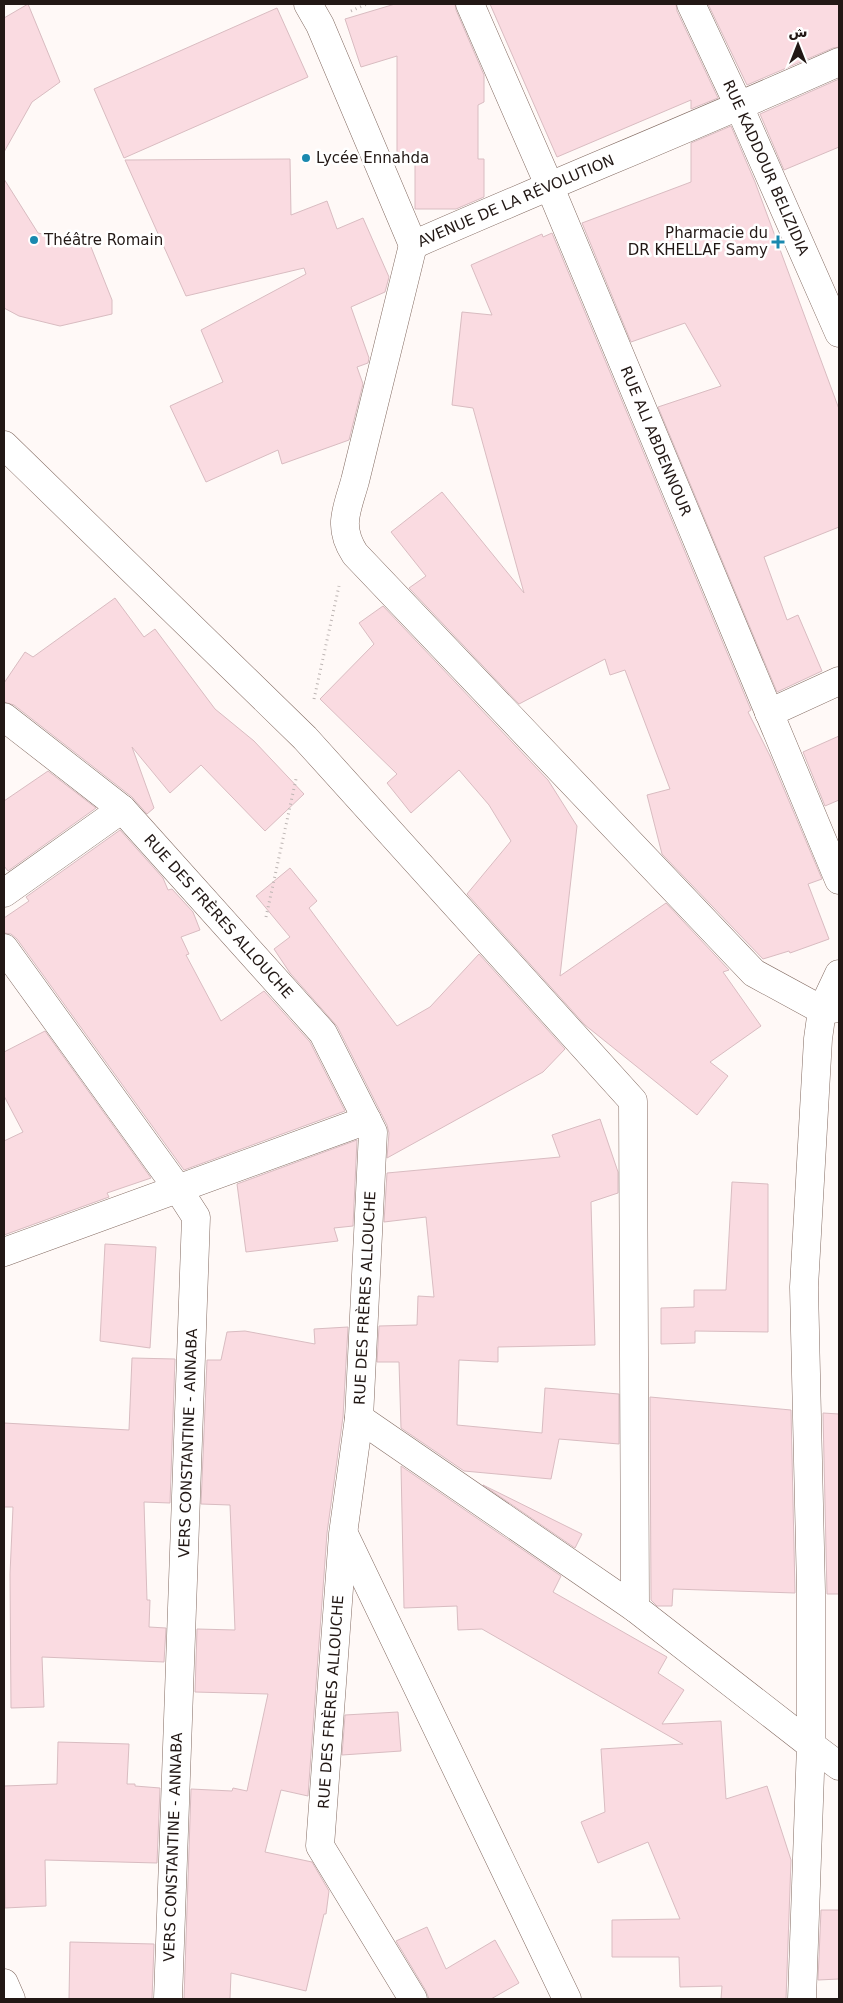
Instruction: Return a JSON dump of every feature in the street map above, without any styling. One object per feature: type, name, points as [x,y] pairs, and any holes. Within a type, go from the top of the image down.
[{"type":"street","name":"RUE ALI ABDENNOUR","points":[[470,4],[549,185],[839,880]]},
{"type":"street","name":"RUE KADDOUR BELIZIDIA","points":[[691,4],[739,106],[839,333]]},
{"type":"street","name":"AVENUE DE LA RÉVOLUTION","points":[[314,14],[412,245],[839,62]]},
{"type":"street","points":[[412,245],[346,515],[344,534],[348,544],[355,554],[754,973],[831,1009]]},
{"type":"street","points":[[4,446],[305,738],[632,1101],[635,1608]]},
{"type":"street","points":[[769,713],[839,681]]},
{"type":"street","name":"RUE DES FRÈRES ALLOUCHE","points":[[4,717],[122,809],[323,1033],[373,1132],[360,1418],[343,1534],[320,1846],[413,1999]]},
{"type":"street","points":[[4,893],[122,809]]},
{"type":"street","name":"VERS CONSTANTINE - ANNABA","points":[[4,948],[196,1216],[168,1999]]},
{"type":"street","points":[[802,1999],[812,1745],[812,1591],[804,1287],[812,1112],[818,1039],[831,1009],[839,974]]},
{"type":"street","points":[[4,1252],[367,1120]]},
{"type":"street","points":[[360,1418],[635,1608],[839,1766]]},
{"type":"street","points":[[343,1534],[567,1999]]},
{"type":"street","points":[[4,1983],[12,1999]]},
{"type":"building","points":[[28,4],[60,82],[32,102],[4,152],[4,18]]},
{"type":"building","points":[[395,4],[455,4],[484,75],[484,102],[478,105],[478,159],[484,159],[484,197],[456,209],[415,209],[415,157],[397,157],[397,56],[361,67],[345,19]]},
{"type":"building","points":[[490,4],[676,4],[677,11],[718,98],[691,109],[691,100],[557,157]]},
{"type":"building","points":[[708,4],[839,4],[839,47],[747,85]]},
{"type":"building","points":[[277,8],[308,77],[124,158],[94,89]]},
{"type":"building","points":[[839,79],[839,147],[784,170],[760,114]]},
{"type":"building","points":[[731,126],[755,182],[839,409],[839,527],[764,557],[787,620],[798,615],[822,671],[777,692],[658,407],[721,386],[685,323],[631,342],[582,223],[691,182],[691,143]]},
{"type":"building","points":[[290,159],[291,215],[327,201],[337,229],[363,218],[389,277],[385,292],[351,307],[369,358],[368,363],[357,367],[363,384],[349,440],[282,464],[278,450],[206,482],[170,406],[223,382],[201,330],[306,274],[304,268],[186,296],[125,160]]},
{"type":"building","name":"Théâtre Romain","points":[[4,179],[38,233],[91,247],[112,300],[112,314],[60,326],[19,316],[4,308]]},
{"type":"building","points":[[552,233],[751,710],[748,712],[770,756],[822,879],[808,884],[829,939],[790,953],[789,951],[763,959],[662,854],[647,795],[670,789],[625,670],[610,675],[605,659],[519,704],[409,588],[426,576],[391,532],[442,492],[524,593],[473,408],[452,405],[462,312],[492,315],[471,265],[542,234],[543,237]]},
{"type":"building","points":[[115,598],[144,637],[155,629],[215,709],[254,741],[304,794],[265,831],[201,765],[170,793],[132,747],[154,808],[147,814],[132,797],[14,705],[4,702],[4,683],[25,652],[33,657]]},
{"type":"building","points":[[383,606],[548,780],[577,826],[560,976],[666,903],[729,970],[723,972],[761,1026],[710,1062],[728,1076],[697,1115],[585,1025],[467,894],[511,841],[489,805],[459,770],[411,813],[387,783],[397,774],[320,699],[374,644],[359,623]]},
{"type":"building","points":[[839,736],[839,800],[825,806],[803,752]]},
{"type":"building","points":[[48,771],[96,808],[8,871],[4,866],[4,801]]},
{"type":"building","points":[[120,830],[163,878],[168,890],[172,889],[193,912],[200,930],[181,937],[189,954],[186,955],[221,1021],[264,991],[310,1042],[345,1111],[184,1170],[17,939],[11,934],[4,933],[4,918],[29,901],[26,897]]},
{"type":"building","points":[[290,868],[317,901],[309,908],[397,1026],[430,1007],[479,954],[565,1049],[543,1072],[387,1158],[389,1133],[387,1125],[337,1026],[290,973],[274,949],[290,937],[256,896]]},
{"type":"building","points":[[45,1031],[151,1178],[107,1193],[109,1197],[4,1235],[4,1141],[23,1132],[4,1096],[4,1052]]},
{"type":"building","points":[[600,1119],[618,1172],[618,1193],[591,1202],[595,1345],[498,1347],[498,1362],[459,1360],[457,1425],[542,1433],[545,1388],[619,1394],[619,1444],[559,1439],[551,1479],[464,1471],[401,1428],[399,1362],[377,1362],[379,1326],[417,1325],[418,1296],[434,1297],[426,1217],[384,1222],[387,1173],[560,1157],[552,1135]]},
{"type":"building","points":[[357,1140],[353,1226],[334,1228],[338,1241],[246,1252],[237,1184]]},
{"type":"building","points":[[732,1182],[768,1184],[768,1332],[695,1331],[695,1343],[661,1344],[661,1308],[694,1307],[694,1290],[726,1290]]},
{"type":"building","points":[[105,1244],[156,1247],[150,1348],[100,1341]]},
{"type":"building","points":[[348,1327],[343,1417],[327,1533],[308,1796],[281,1790],[265,1852],[312,1862],[329,1891],[326,1914],[324,1914],[306,1991],[231,1973],[230,1999],[184,1999],[191,1789],[232,1791],[233,1788],[247,1791],[268,1694],[195,1692],[197,1629],[235,1630],[230,1505],[201,1504],[207,1360],[221,1360],[227,1332],[245,1331],[315,1344],[314,1329]]},
{"type":"building","points":[[132,1358],[175,1359],[170,1503],[144,1502],[147,1600],[150,1600],[149,1627],[166,1628],[164,1662],[42,1657],[44,1707],[11,1708],[10,1574],[13,1507],[4,1507],[4,1423],[129,1430]]},
{"type":"building","points":[[650,1397],[791,1410],[795,1593],[673,1589],[672,1606],[657,1606],[651,1600]]},
{"type":"building","points":[[823,1413],[839,1414],[839,1594],[827,1594]]},
{"type":"building","points":[[401,1466],[561,1576],[553,1592],[667,1657],[658,1673],[684,1690],[662,1724],[721,1721],[726,1799],[767,1786],[791,1860],[786,1999],[721,1999],[722,1986],[680,1987],[679,1957],[612,1957],[612,1920],[680,1919],[648,1842],[598,1863],[581,1822],[605,1812],[601,1749],[683,1744],[482,1629],[458,1630],[457,1606],[404,1608]]},
{"type":"building","points":[[483,1485],[582,1534],[575,1548]]},
{"type":"building","points":[[398,1712],[401,1751],[342,1755],[345,1715]]},
{"type":"building","points":[[58,1742],[129,1744],[127,1784],[160,1788],[157,1863],[45,1860],[46,1906],[5,1908],[4,1786],[57,1784]]},
{"type":"building","points":[[821,1910],[839,1910],[839,1979],[818,1980]]},
{"type":"building","points":[[427,1927],[446,1969],[495,1940],[519,1983],[491,1999],[429,1999],[396,1941]]},
{"type":"building","points":[[70,1942],[154,1944],[152,1999],[69,1999]]},
{"type":"place","name":"Lycée Ennahda","points":[[306,158]]},
{"type":"place","name":"Théâtre Romain","points":[[34,240]]},
{"type":"place","name":"Pharmacie du DR KHELLAF Samy","points":[[778,242]]}]
